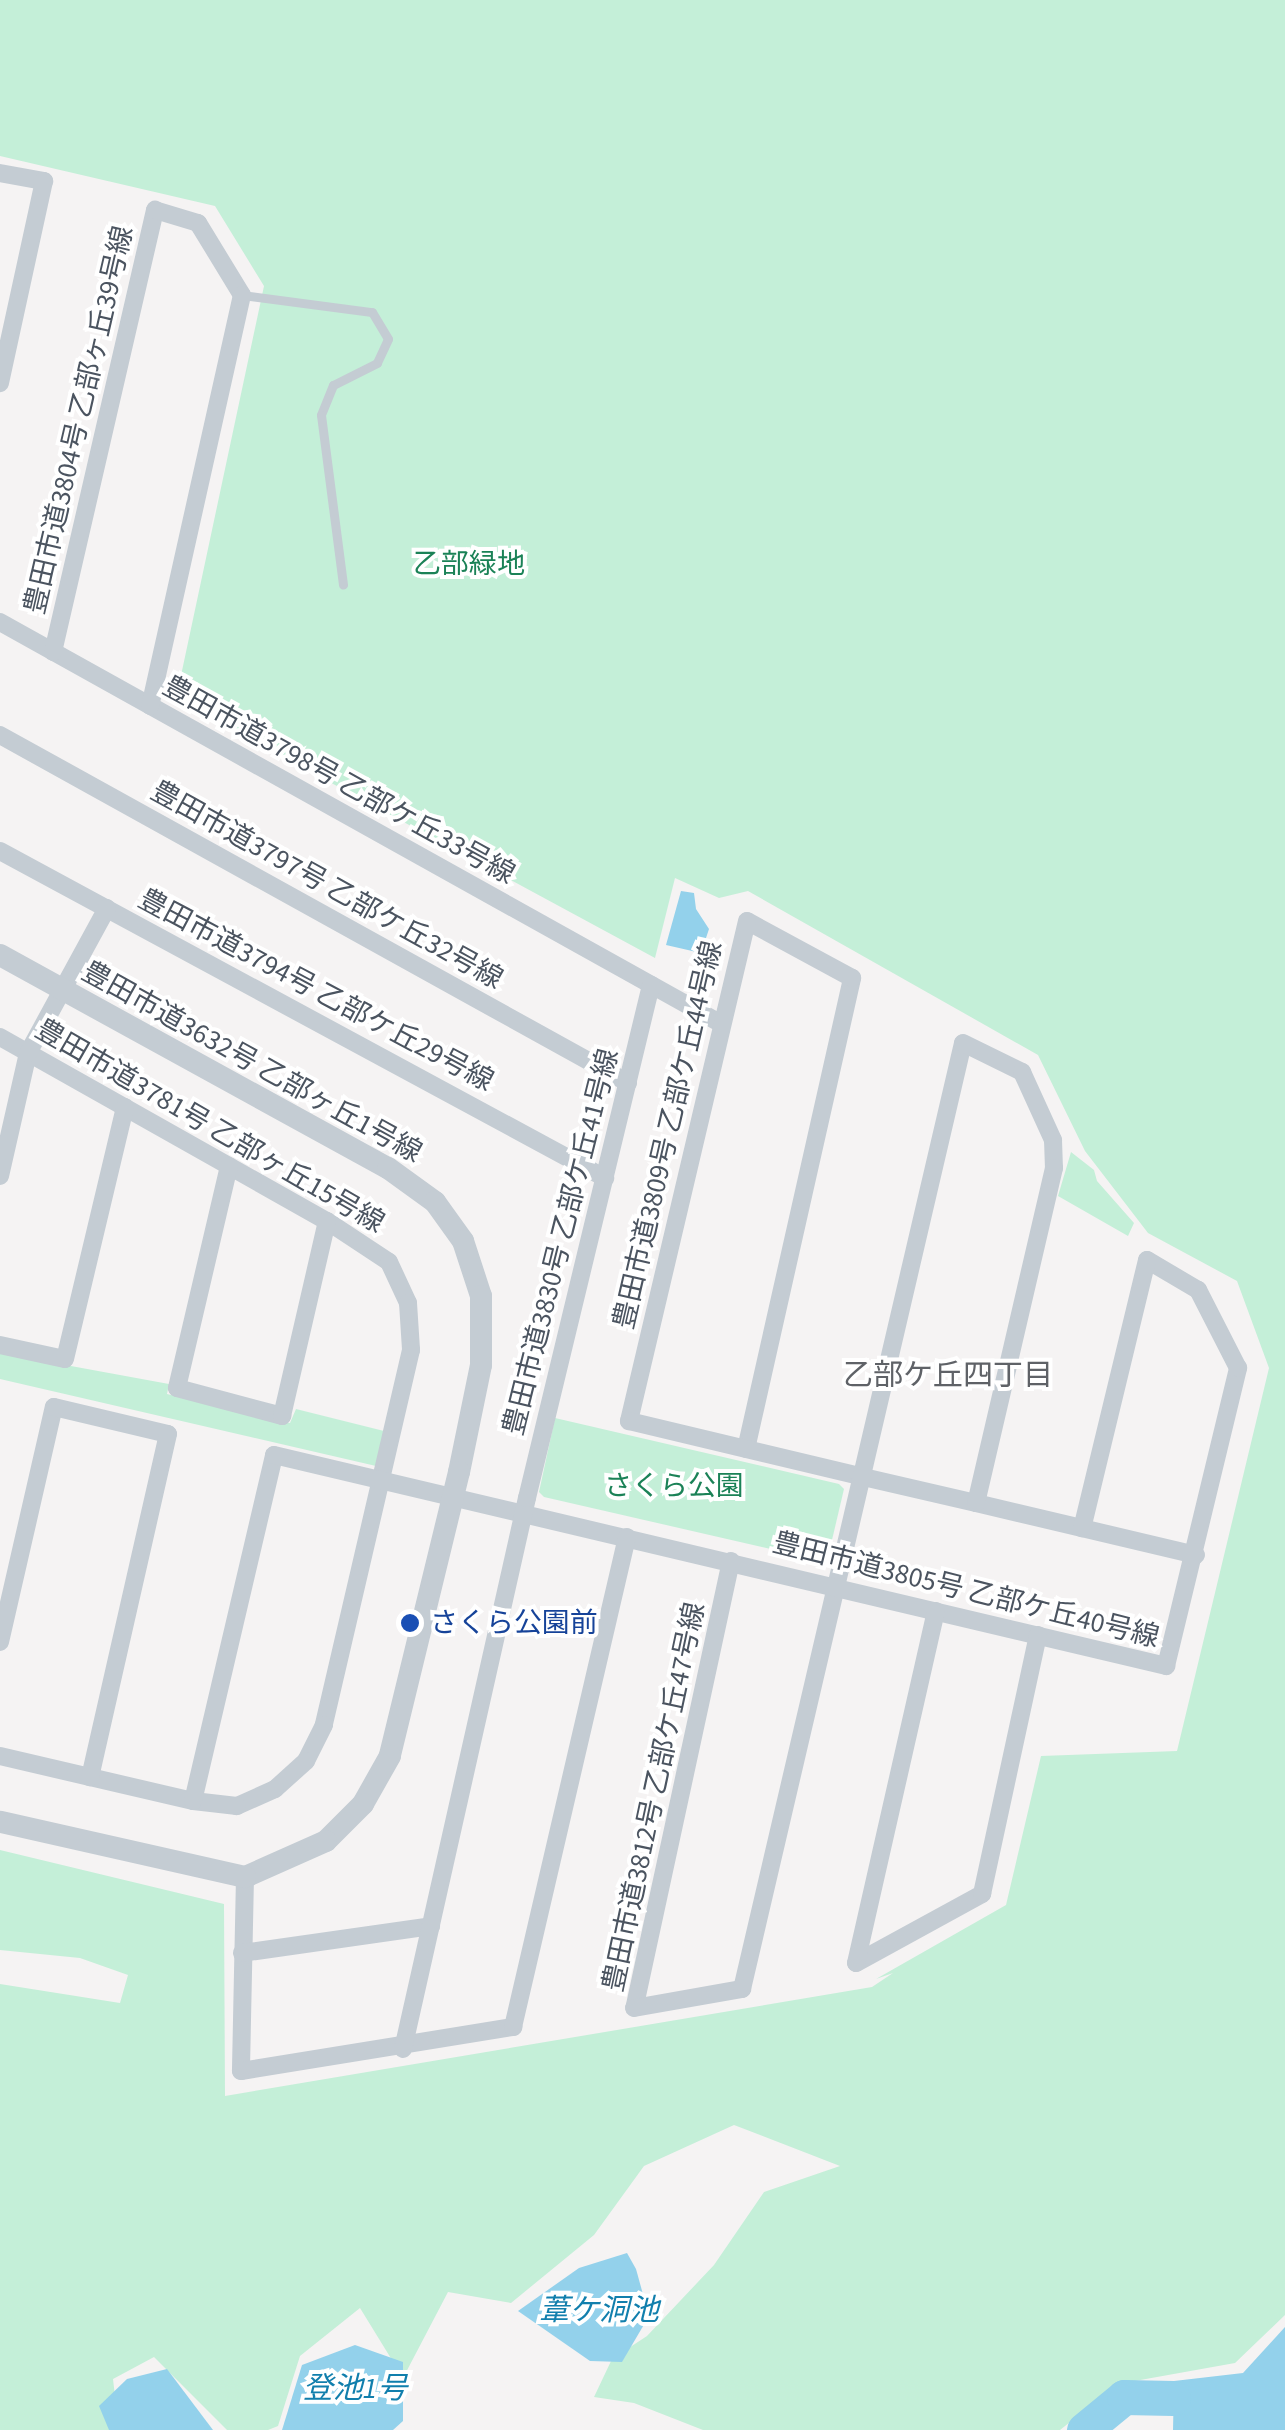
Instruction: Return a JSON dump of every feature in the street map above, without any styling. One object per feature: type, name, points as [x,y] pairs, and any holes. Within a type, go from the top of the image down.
[{"type":"street","points":[[0,173],[44,181],[0,383]]},
{"type":"street","name":"豊田市道3804号 乙部ヶ丘39号線","points":[[54,652],[156,210],[198,223],[242,295]]},
{"type":"street","points":[[150,706],[242,295]]},
{"type":"street","name":"豊田市道3798号 乙部ケ丘33号線","points":[[0,622],[720,1023]]},
{"type":"street","name":"豊田市道3797号 乙部ケ丘32号線","points":[[0,735],[628,1083]]},
{"type":"street","name":"豊田市道3794号 乙部ケ丘29号線","points":[[0,851],[605,1178]]},
{"type":"street","points":[[0,1176],[28,1053],[107,908]]},
{"type":"street","name":"豊田市道3809号 乙部ケ丘44号線","points":[[748,921],[852,978],[746,1449],[629,1421],[720,1023],[748,921]]},
{"type":"street","name":"豊田市道3632号 乙部ヶ丘1号線","points":[[0,955],[388,1168],[435,1202],[464,1241],[482,1296],[481,1365],[390,1756],[378,1781],[326,1841],[245,1877]]},
{"type":"street","name":"豊田市道3830号 乙部ケ丘41号線","points":[[403,2048],[524,1512],[652,985]]},
{"type":"street","name":"豊田市道3781号 乙部ヶ丘15号線","points":[[0,1037],[326,1221],[389,1262],[408,1303],[411,1350],[324,1725],[306,1761],[276,1789],[237,1806],[193,1800],[0,1756]]},
{"type":"street","points":[[834,1586],[963,1043],[1022,1072],[1053,1140],[1054,1168],[976,1503]]},
{"type":"street","points":[[0,1345],[66,1359],[124,1107]]},
{"type":"street","points":[[229,1166],[177,1388],[282,1416],[326,1221]]},
{"type":"street","name":"豊田市道3805号 乙部ケ丘40号線","points":[[193,1800],[274,1455],[384,1479],[456,1483],[524,1512],[1166,1666],[1196,1555],[1238,1368],[1198,1290],[1147,1260],[1082,1528]]},
{"type":"street","points":[[0,1642],[54,1408],[168,1434],[90,1777]]},
{"type":"street","points":[[746,1449],[1196,1555]]},
{"type":"street","points":[[0,1822],[245,1877],[241,2071],[513,2028],[627,1536]]},
{"type":"street","name":"豊田市道3812号 乙部ケ丘47号線","points":[[730,1562],[634,2008],[742,1989],[834,1586]]},
{"type":"street","points":[[936,1611],[856,1963],[982,1894],[1038,1635]]},
{"type":"street","points":[[242,1954],[430,1926]]},
{"type":"lane","points":[[242,295],[372,312],[388,339],[377,363],[334,385],[321,415],[342,585]]},
{"type":"green space","name":"乙部緑地","points":[[0,0],[1285,0],[1285,2315],[1235,2363],[1118,2384],[1060,2430],[703,2430],[634,2403],[594,2397],[612,2359],[647,2336],[714,2265],[764,2192],[840,2166],[734,2125],[644,2166],[594,2235],[511,2303],[448,2292],[403,2378],[360,2308],[300,2356],[278,2426],[268,2430],[227,2430],[154,2357],[113,2379],[119,2430],[0,2430],[0,1984],[120,2003],[128,1975],[80,1958],[0,1950],[0,1850],[224,1904],[225,2096],[872,1987],[893,1973],[876,1979],[1006,1905],[1041,1756],[1177,1751],[1269,1368],[1237,1281],[1148,1233],[1085,1151],[1038,1055],[748,891],[719,898],[675,878],[655,958],[176,699],[264,286],[215,206],[0,156]]},
{"type":"green space","points":[[1071,1152],[1094,1170],[1097,1181],[1134,1223],[1128,1236],[1058,1196]]},
{"type":"green space","points":[[0,1353],[169,1384],[167,1394],[290,1423],[296,1409],[388,1432],[376,1466],[0,1379]]},
{"type":"green space","name":"さくら公園","points":[[555,1418],[839,1484],[844,1489],[828,1557],[823,1561],[544,1497],[539,1492]]},
{"type":"water","points":[[681,891],[694,893],[696,909],[709,929],[701,953],[666,945]]},
{"type":"water","name":"葦ケ洞池","points":[[627,2253],[636,2269],[649,2316],[622,2362],[590,2361],[518,2311],[579,2268]]},
{"type":"water","points":[[1285,2327],[1285,2430],[1173,2430],[1174,2381],[1243,2373]]},
{"type":"water","name":"登池1号","points":[[355,2345],[403,2362],[403,2421],[393,2430],[282,2430],[302,2365]]},
{"type":"water","points":[[167,2369],[213,2430],[109,2430],[99,2406],[127,2379]]},
{"type":"waterway","points":[[1084,2430],[1124,2397],[1173,2398]]},
{"type":"place","name":"さくら公園前","points":[[410,1623]]},
{"type":"district","name":"乙部ケ丘四丁目","points":[[948,1376]]}]
